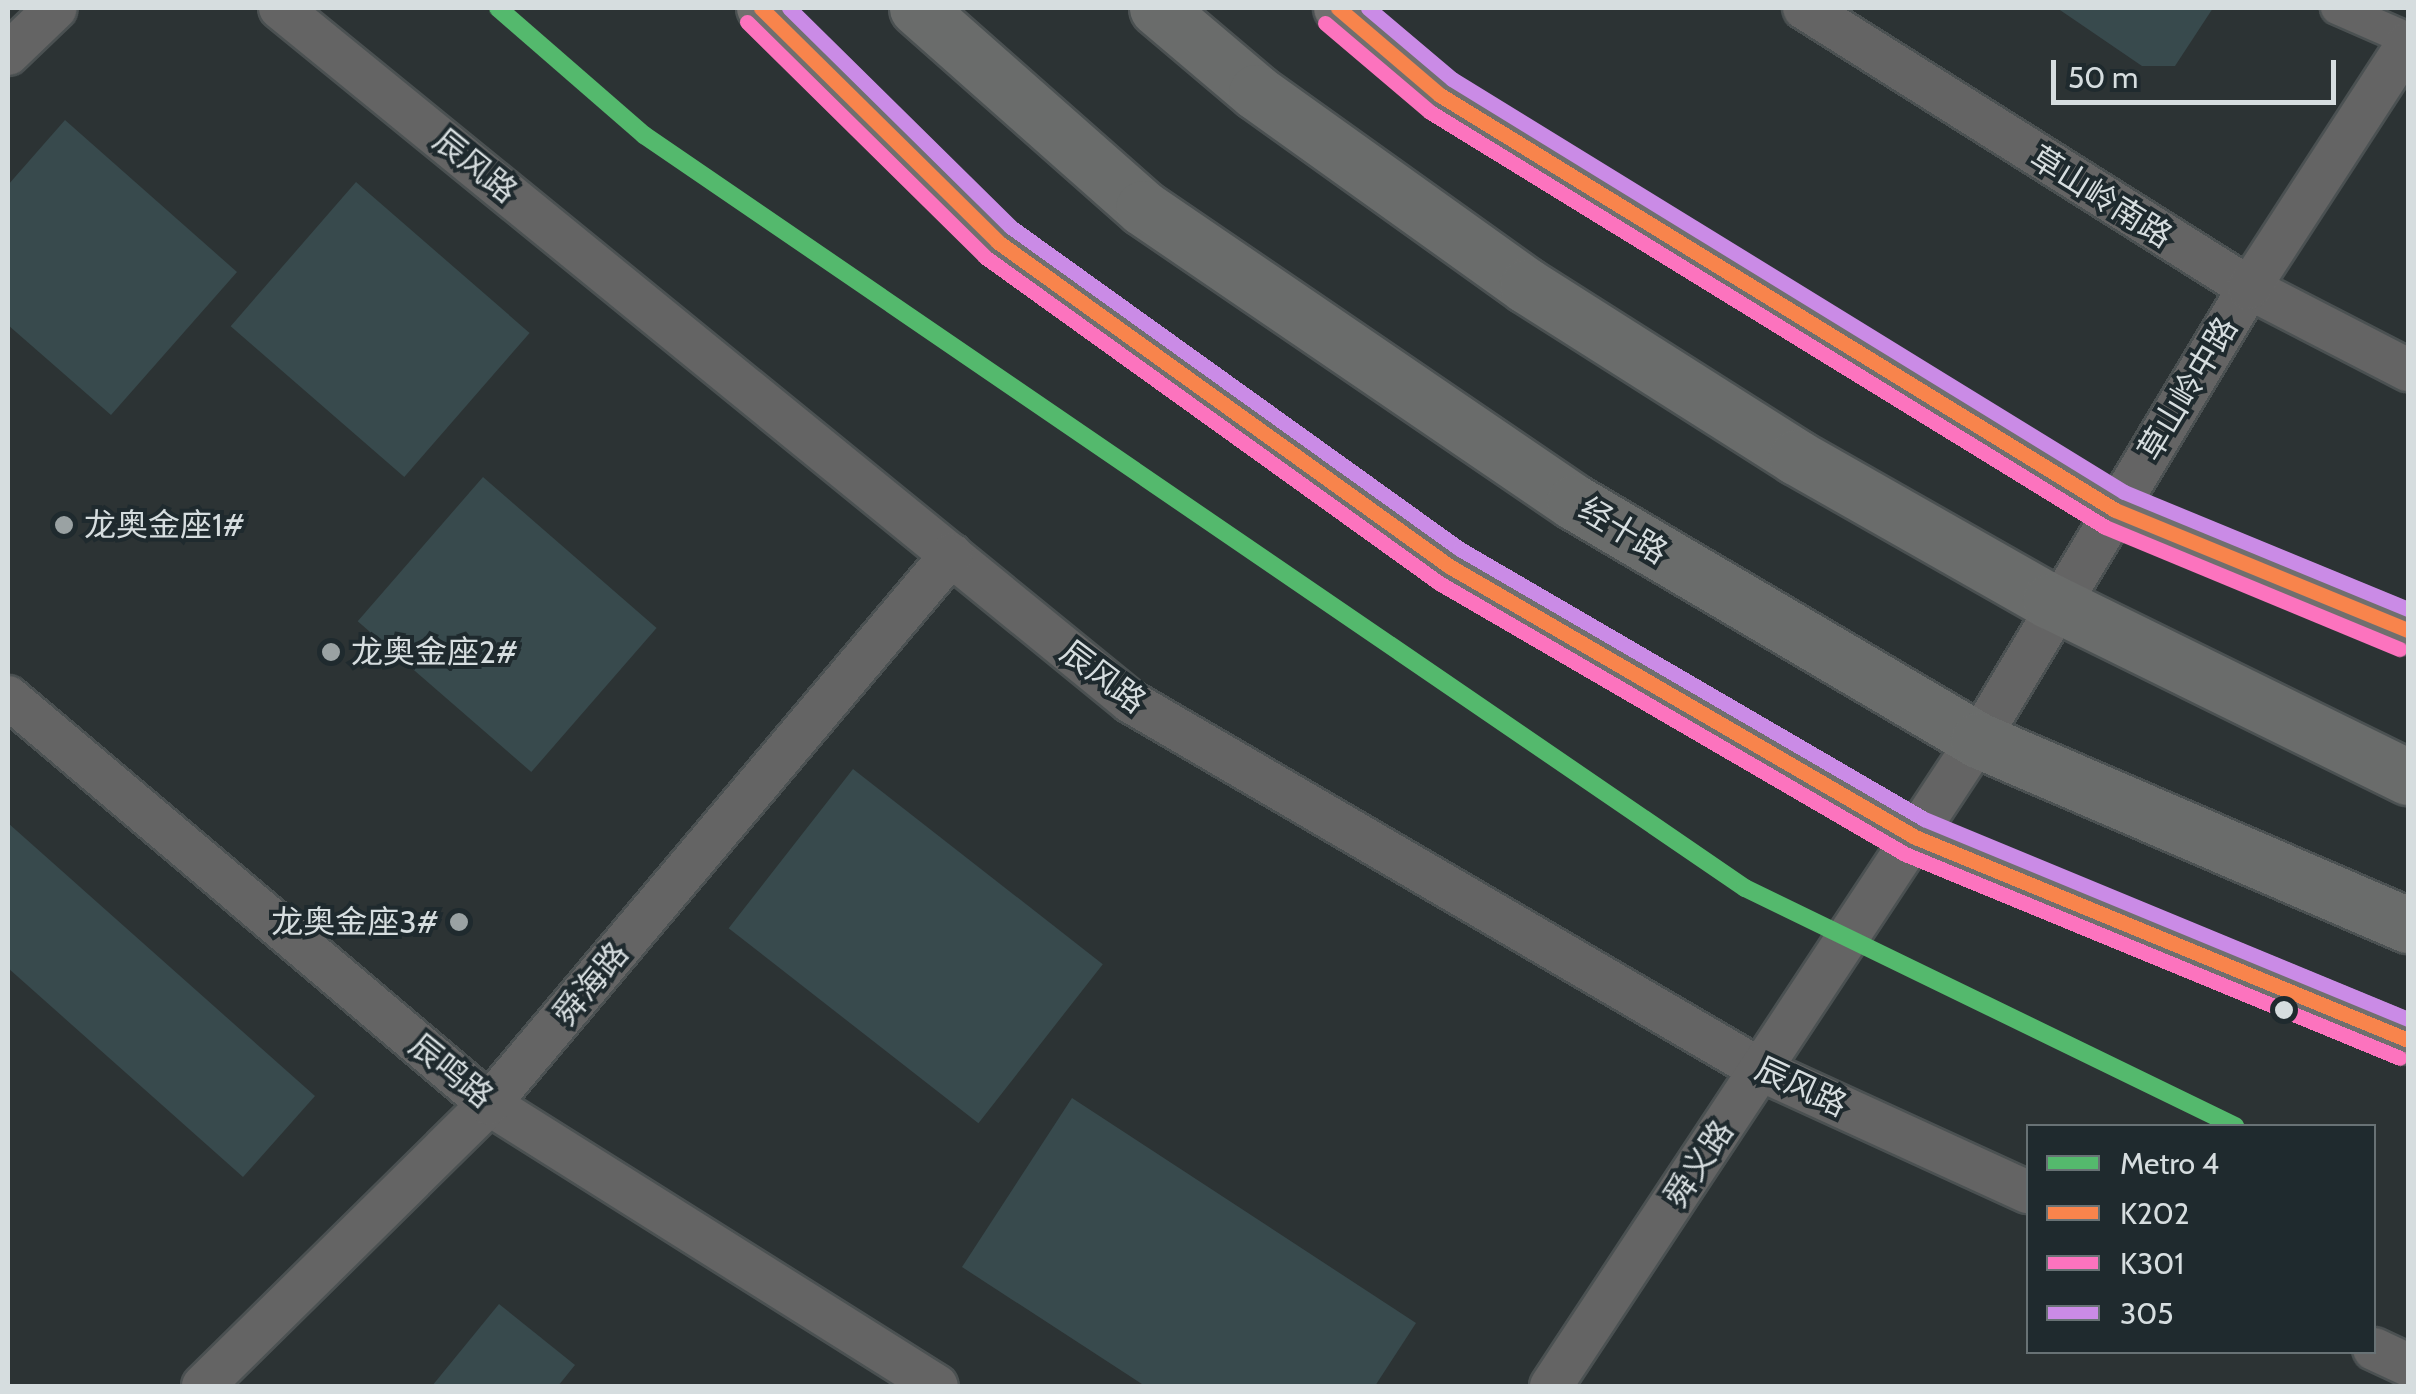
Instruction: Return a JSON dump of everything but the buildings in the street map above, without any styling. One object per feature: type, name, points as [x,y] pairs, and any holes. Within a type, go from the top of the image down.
[{"type":"highway","name":"经十路","points":[[917,8],[1158,219],[1574,502],[1978,740],[2408,925]]},
{"type":"highway","points":[[1157,8],[1256,92],[1527,286],[1796,458],[2062,606],[2408,777]]},
{"type":"main road","points":[[761,8],[998,242],[1449,566],[1915,837],[2408,1040]]},
{"type":"main road","points":[[1338,8],[1440,95],[2115,510],[2408,630]]},
{"type":"street","points":[[8,54],[56,8]]},
{"type":"street","name":"辰风路","points":[[280,8],[1131,702],[1762,1070],[2026,1191]]},
{"type":"street","name":"草山岭南路","points":[[1804,8],[2249,288],[2408,370]]},
{"type":"street","points":[[2337,8],[2408,41]]},
{"type":"street","name":"草山岭中路","points":[[1978,740],[2062,606],[2249,288],[2408,41]]},
{"type":"street","name":"舜海路","points":[[202,1386],[490,1104],[951,555]]},
{"type":"street","name":"辰鸣路","points":[[8,697],[490,1104],[937,1386]]},
{"type":"street","name":"舜义路","points":[[1551,1386],[1978,740]]},
{"type":"street","points":[[2376,1351],[2408,1366]]},
{"type":"metro line","name":"4","points":[[498,8],[644,135],[1745,888],[2231,1124]]},
{"type":"transit line","name":"K202","points":[[761,8],[998,242],[1449,566],[1915,837],[2408,1040]]},
{"type":"transit line","name":"305","points":[[789,8],[1011,227],[1460,549],[1924,819],[2408,1019]]},
{"type":"transit line","name":"K202","points":[[1338,8],[1440,95],[2115,510],[2408,630]]},
{"type":"transit line","name":"305","points":[[1368,8],[1452,79],[2124,492],[2408,609]]},
{"type":"transit line","name":"K301","points":[[747,22],[985,257],[1439,583],[1905,854],[2400,1058]]},
{"type":"transit line","name":"K301","points":[[1325,23],[1430,112],[2105,527],[2400,649]]},
{"type":"place","name":"龙奥金座1#","points":[[64,525]]},
{"type":"place","name":"龙奥金座2#","points":[[331,652]]},
{"type":"place","name":"龙奥金座3#","points":[[459,922]]}]
